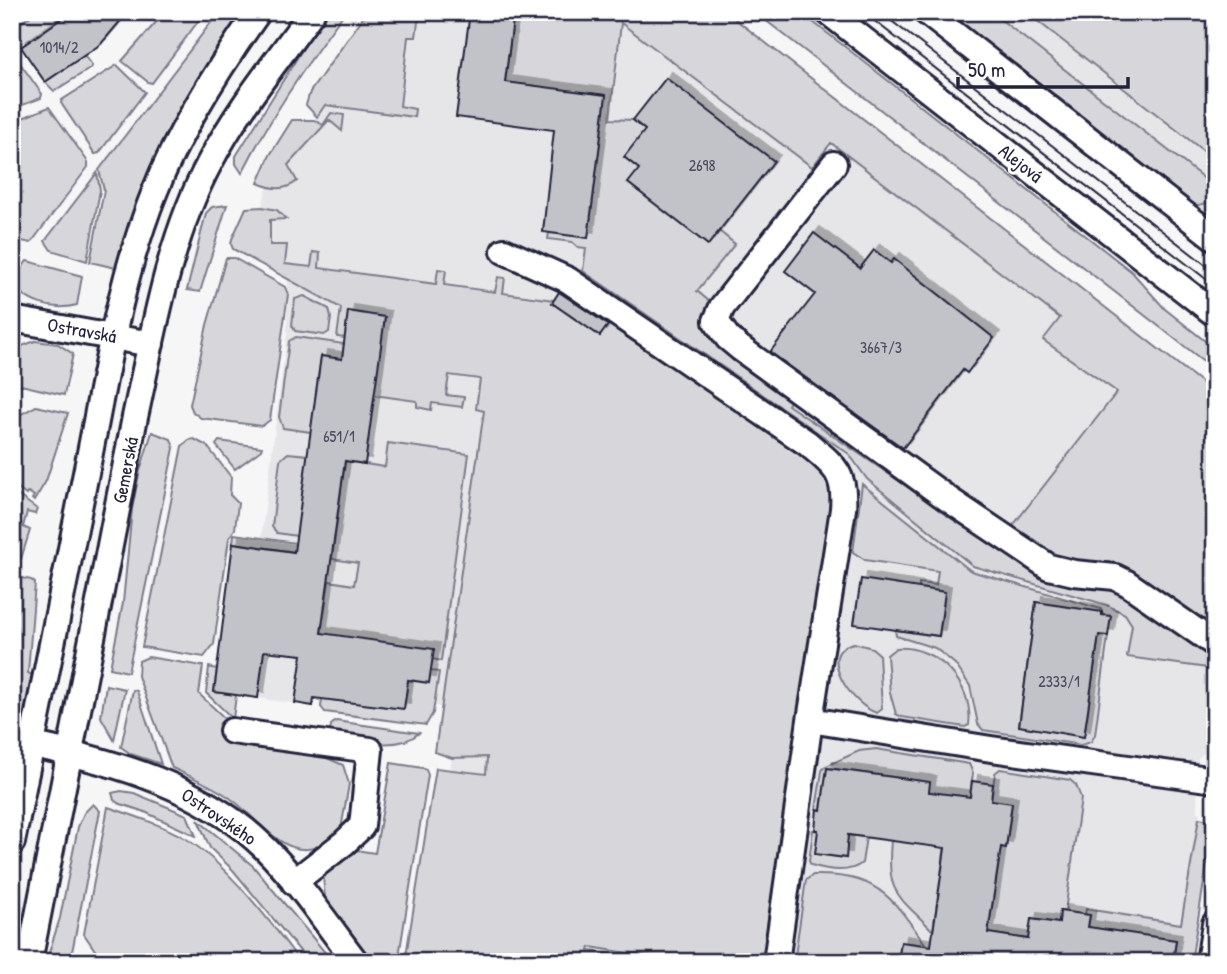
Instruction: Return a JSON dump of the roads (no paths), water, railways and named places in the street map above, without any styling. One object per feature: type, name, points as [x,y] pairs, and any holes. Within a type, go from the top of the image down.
[{"type":"street","name":"Gemerská","points":[[12,842],[113,335],[133,256],[156,187],[193,115],[234,46],[258,12]]},
{"type":"street","name":"Gemerská","points":[[29,962],[151,344],[183,224],[201,180],[239,114],[312,12]]},
{"type":"street","name":"Alejová","points":[[828,12],[1214,314]]},
{"type":"street","points":[[926,12],[1215,239]]},
{"type":"street","points":[[834,164],[722,307],[716,321],[720,328],[740,348],[948,499],[1049,567],[1074,573],[1115,577],[1215,644]]},
{"type":"street","points":[[1177,209],[1215,215]]},
{"type":"street","points":[[504,251],[568,279],[807,443],[838,471],[845,493],[844,509],[810,720],[776,962]]},
{"type":"street","name":"Ostravská","points":[[12,319],[113,335],[151,344]]},
{"type":"street","points":[[810,720],[990,749],[1215,780]]},
{"type":"street","points":[[232,731],[370,750],[362,826],[294,882]]},
{"type":"street","name":"Ostrovského","points":[[33,745],[70,752],[172,785],[202,802],[266,849],[356,962]]},
{"type":"street","points":[[1209,962],[1215,924]]},
{"type":"tram line","points":[[863,12],[1215,286]]},
{"type":"tram line","points":[[880,12],[1215,272]]}]
